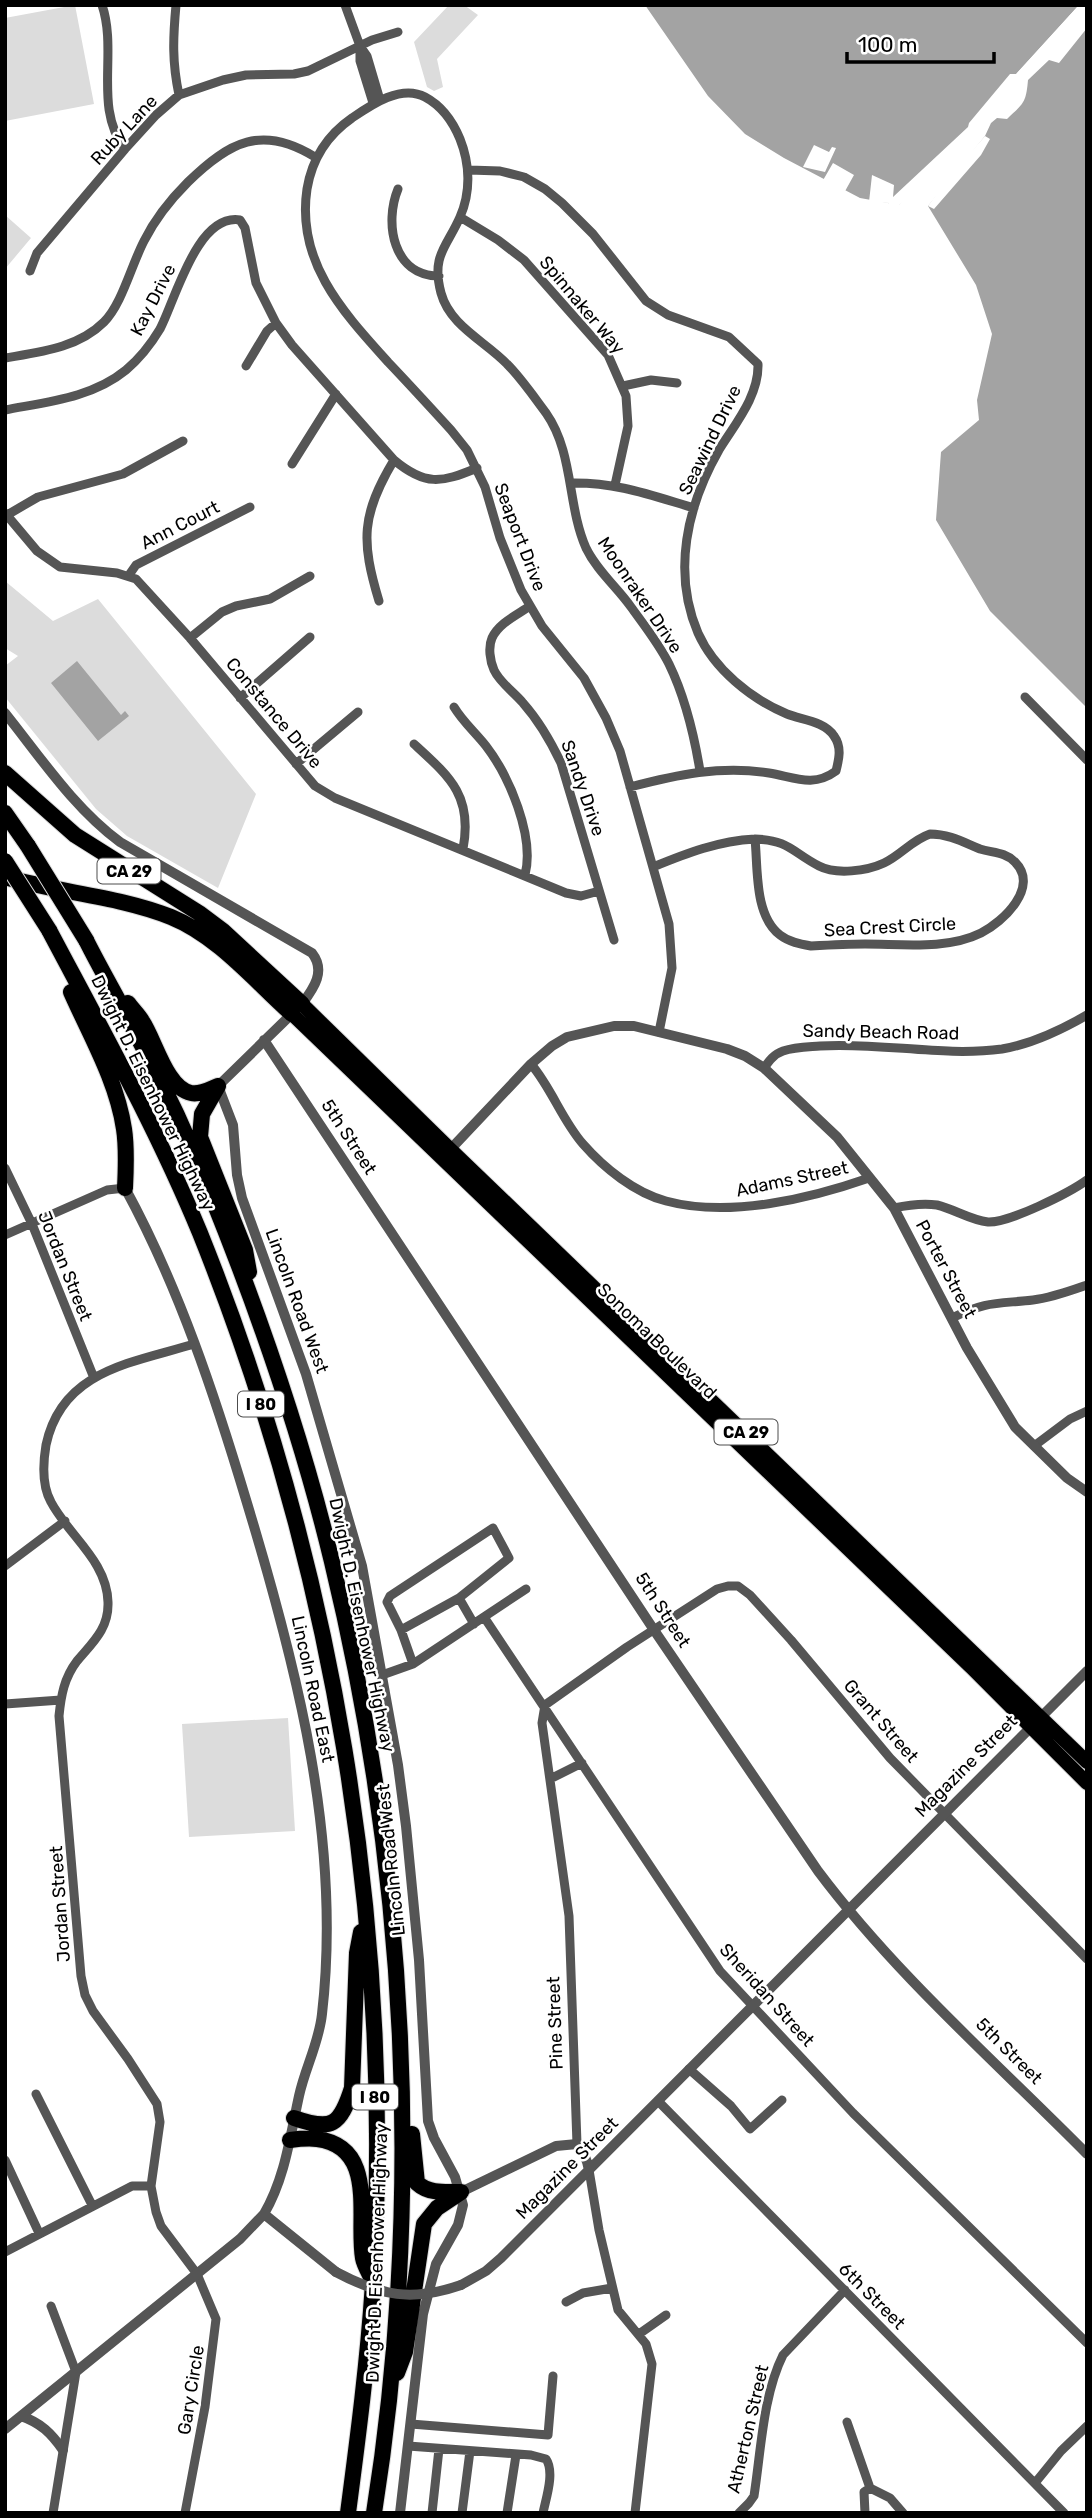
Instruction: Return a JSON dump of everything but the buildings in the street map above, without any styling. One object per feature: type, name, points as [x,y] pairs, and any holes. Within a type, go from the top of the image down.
[{"type":"highway","name":"CA 29","points":[[5,773],[75,835],[223,931],[297,1009]]},
{"type":"highway","name":"Dwight D. Eisenhower Highway","points":[[5,813],[86,940],[136,1032],[210,1192],[257,1313],[310,1477],[332,1560],[361,1696],[377,1792],[390,1899],[399,2027],[402,2111],[400,2241],[391,2388],[374,2513]]},
{"type":"highway","name":"Dwight D. Eisenhower Highway","points":[[5,861],[49,930],[174,1174],[222,1290],[254,1383],[301,1543],[326,1653],[355,1824],[365,1913],[374,2040],[376,2186],[373,2282],[348,2513]]},
{"type":"highway","name":"CA 29","points":[[5,877],[36,886],[129,903],[173,918],[227,954],[297,1009]]},
{"type":"highway","points":[[49,930],[64,975],[113,1088],[120,1111],[126,1154],[125,1188]]},
{"type":"highway","points":[[101,971],[142,1021],[175,1084],[184,1091],[196,1094],[218,1086]]},
{"type":"highway","points":[[218,1086],[202,1114],[200,1137],[245,1250],[257,1313]]},
{"type":"highway","points":[[294,2118],[316,2126],[330,2124],[341,2116],[352,2088],[357,1953],[365,1913]]},
{"type":"highway","points":[[402,2111],[412,2135],[418,2183],[425,2189],[436,2192],[461,2192]]},
{"type":"highway","points":[[290,2140],[316,2139],[330,2142],[341,2149],[356,2169],[362,2185],[363,2259],[373,2282]]},
{"type":"highway","points":[[391,2388],[405,2352],[424,2224],[437,2207],[461,2192]]},
{"type":"main road","name":"Sonoma Boulevard","points":[[297,1009],[1087,1783]]},
{"type":"main road","name":"Sonoma Boulevard","points":[[445,1154],[1041,1715],[1087,1762]]},
{"type":"street","points":[[102,5],[108,39],[108,103],[114,130],[125,149]]},
{"type":"street","points":[[176,5],[172,48],[179,95]]},
{"type":"street","points":[[345,5],[359,46],[367,56],[377,102]]},
{"type":"street","name":"Ruby Lane","points":[[30,271],[37,253],[125,149],[156,115],[179,95],[246,75],[308,71],[359,46],[398,32]]},
{"type":"street","name":"Moonraker Drive","points":[[377,102],[411,93],[424,96],[450,118],[465,150],[469,170],[467,194],[460,217],[444,244],[439,276],[446,306],[455,319],[508,364],[548,415],[566,457],[576,520],[590,555],[607,580],[633,609],[668,663],[692,729],[700,771]]},
{"type":"street","name":"Seaport Drive","points":[[377,102],[345,123],[316,157],[306,199],[306,219],[314,254],[328,290],[353,323],[451,430],[477,468],[510,565],[530,606],[595,698],[620,751],[669,924],[672,948],[671,984],[659,1032]]},
{"type":"street","points":[[5,358],[61,347],[94,331],[106,320],[118,303],[145,237],[162,212],[183,187],[224,150],[239,144],[264,140],[289,142],[316,157]]},
{"type":"street","name":"Seawind Drive","points":[[469,170],[500,170],[524,177],[545,189],[593,234],[646,301],[668,315],[729,337],[758,364],[758,376],[746,408],[708,472],[694,508],[687,539],[684,577],[699,635],[717,662],[744,688],[783,713],[817,723],[833,734],[839,746],[836,771],[818,781],[802,781],[757,771],[700,771],[630,787]]},
{"type":"street","points":[[398,189],[392,203],[393,229],[398,251],[414,270],[423,275],[439,276]]},
{"type":"street","name":"Spinnaker Way","points":[[460,217],[498,240],[524,260],[608,355],[626,396],[628,426],[615,485]]},
{"type":"street","name":"Kay Drive","points":[[5,410],[88,393],[123,372],[152,341],[194,255],[214,228],[232,219],[240,220],[245,228],[256,283],[276,323]]},
{"type":"street","points":[[246,366],[267,331],[276,323],[292,345],[394,460],[410,474],[438,481],[452,479],[477,468]]},
{"type":"street","points":[[623,386],[651,380],[677,383]]},
{"type":"street","points":[[292,464],[336,394]]},
{"type":"street","points":[[129,575],[60,567],[37,551],[6,514],[38,497],[123,474],[183,441]]},
{"type":"street","points":[[379,601],[368,564],[366,545],[374,498],[394,460]]},
{"type":"street","points":[[570,482],[615,485],[694,508]]},
{"type":"street","name":"Ann Court","points":[[129,575],[136,565],[250,506]]},
{"type":"street","name":"Constance Drive","points":[[129,575],[136,579],[190,638],[315,786],[335,798],[573,895],[581,896],[599,891]]},
{"type":"street","points":[[190,638],[222,612],[236,606],[270,599],[310,576]]},
{"type":"street","name":"Sandy Drive","points":[[530,606],[500,627],[492,638],[490,650],[493,668],[550,740],[569,786],[599,891]]},
{"type":"street","points":[[240,698],[310,637]]},
{"type":"street","points":[[1025,697],[1087,761]]},
{"type":"street","points":[[454,707],[461,720],[485,745],[508,781],[528,849],[524,875]]},
{"type":"street","points":[[296,764],[358,712]]},
{"type":"street","points":[[5,713],[68,792],[106,832],[312,953],[318,961],[314,988],[297,1009],[218,1086]]},
{"type":"street","points":[[414,744],[450,777],[459,796],[467,828],[463,849]]},
{"type":"street","name":"Sea Crest Circle","points":[[653,867],[704,847],[755,839],[774,840],[785,844],[821,868],[834,871],[851,870],[883,863],[918,838],[943,834],[983,850],[1003,854],[1016,863],[1022,875],[1023,891],[1001,919],[982,933],[956,942],[811,946],[793,942],[771,926],[764,912],[755,839]]},
{"type":"street","points":[[599,891],[614,940]]},
{"type":"street","name":"Sandy Beach Road","points":[[764,1068],[780,1051],[793,1048],[841,1045],[1002,1049],[1045,1036],[1087,1016]]},
{"type":"street","points":[[445,1154],[552,1046],[567,1037],[595,1029],[614,1026],[659,1032],[727,1049],[764,1068]]},
{"type":"street","name":"5th Street","points":[[264,1040],[654,1630],[815,1867],[847,1910],[909,1976],[1087,2154]]},
{"type":"street","name":"Adams Street","points":[[531,1065],[543,1078],[575,1133],[592,1153],[633,1188],[666,1201],[740,1209],[820,1193],[869,1178]]},
{"type":"street","name":"Porter Street","points":[[764,1068],[837,1137],[894,1208],[996,1398],[1015,1427],[1067,1478],[1087,1492]]},
{"type":"street","name":"Lincoln Road West","points":[[218,1086],[233,1125],[237,1175],[242,1198],[292,1332],[340,1485],[362,1566],[398,1765],[413,1894],[428,2121],[461,2192]]},
{"type":"street","name":"Jordan Street","points":[[5,1168],[32,1224],[94,1378]]},
{"type":"street","points":[[894,1208],[914,1204],[937,1205],[990,1222],[1003,1220],[1070,1192],[1087,1181]]},
{"type":"street","points":[[5,1235],[107,1190],[125,1188]]},
{"type":"street","name":"Lincoln Road East","points":[[125,1188],[143,1220],[194,1344],[225,1429],[272,1585],[313,1772],[326,1872],[328,1914],[325,1980],[318,2036],[301,2086],[276,2189],[264,2214]]},
{"type":"street","points":[[952,1318],[973,1307],[995,1302],[1035,1300],[1087,1285]]},
{"type":"street","name":"Jordan Street","points":[[194,1344],[94,1378],[72,1393],[50,1428],[44,1455],[44,1473],[50,1501],[98,1567],[108,1600],[103,1630],[76,1663],[62,1689],[59,1716],[81,1976],[85,1995],[93,2011],[157,2104],[160,2122],[152,2186],[156,2212],[161,2226],[197,2274]]},
{"type":"street","points":[[1034,1446],[1070,1419],[1087,1411]]},
{"type":"street","points":[[5,1566],[65,1521]]},
{"type":"street","points":[[401,1630],[458,1598],[509,1558],[493,1528],[390,1597],[387,1602],[413,1664]]},
{"type":"street","name":"Grant Street","points":[[545,1705],[704,1597],[728,1586],[738,1587],[750,1595],[791,1640],[890,1758],[1087,1959]]},
{"type":"street","points":[[382,1675],[413,1664],[526,1589]]},
{"type":"street","points":[[458,1598],[474,1624]]},
{"type":"street","name":"Sheridan Street","points":[[484,1617],[720,1971],[853,2113],[1087,2343]]},
{"type":"street","name":"Magazine Street","points":[[264,2214],[336,2272],[370,2289],[397,2295],[423,2296],[461,2285],[494,2265],[1087,1671]]},
{"type":"street","points":[[5,1703],[61,1700]]},
{"type":"street","name":"Pine Street","points":[[545,1705],[542,1723],[569,1916],[577,2144],[587,2159],[598,2230],[618,2310],[639,2334]]},
{"type":"street","points":[[550,1779],[582,1763]]},
{"type":"street","points":[[689,2069],[731,2106],[750,2129],[782,2100]]},
{"type":"street","points":[[36,2094],[92,2205]]},
{"type":"street","name":"6th Street","points":[[658,2101],[1064,2513]]},
{"type":"street","points":[[400,2513],[423,2314],[436,2264],[458,2225],[463,2205],[461,2192],[556,2146],[577,2144]]},
{"type":"street","points":[[5,2161],[39,2233]]},
{"type":"street","points":[[5,2252],[132,2186],[152,2186]]},
{"type":"street","points":[[5,2429],[240,2239],[264,2214]]},
{"type":"street","name":"Gary Circle","points":[[184,2513],[205,2407],[216,2319],[197,2274]]},
{"type":"street","points":[[566,2302],[583,2293],[612,2288]]},
{"type":"street","name":"Atherton Street","points":[[739,2513],[754,2496],[771,2386],[783,2354],[845,2290]]},
{"type":"street","points":[[51,2306],[76,2372],[53,2513]]},
{"type":"street","points":[[635,2513],[652,2364],[646,2344],[639,2334],[666,2315]]},
{"type":"street","points":[[411,2424],[548,2435],[553,2376]]},
{"type":"street","points":[[21,2416],[38,2422],[63,2450]]},
{"type":"street","points":[[847,2422],[870,2488],[890,2498],[903,2513]]},
{"type":"street","points":[[1035,2483],[1061,2451],[1087,2426]]},
{"type":"street","points":[[408,2446],[546,2459],[550,2464],[543,2513]]},
{"type":"street","points":[[432,2513],[439,2449]]},
{"type":"street","points":[[462,2513],[470,2451]]},
{"type":"street","points":[[507,2513],[516,2455]]},
{"type":"street","points":[[865,2513],[864,2493],[870,2488]]},
{"type":"shaded area","points":[[75,5],[94,104],[5,121],[5,18]]},
{"type":"shaded area","points":[[449,5],[464,5],[478,15],[437,59],[443,87],[434,91],[427,87],[414,42]]},
{"type":"shaded area","points":[[645,5],[1079,5],[970,125],[974,132],[899,205],[860,198],[745,134],[708,96]]},
{"type":"shaded area","points":[[1087,28],[1087,708],[990,611],[936,520],[941,452],[979,420],[977,400],[992,334],[976,285],[928,206],[985,136],[991,123],[997,118],[1007,119],[1021,106],[1028,80],[1049,60],[1059,63]]},
{"type":"shaded area","points":[[5,215],[31,238],[5,269]]},
{"type":"shaded area","points":[[5,581],[53,621],[98,599],[256,794],[218,888],[127,836],[96,809],[5,697],[5,666],[18,656],[5,648]]},
{"type":"shaded area","points":[[77,661],[121,715],[125,711],[129,716],[98,741],[51,683]]},
{"type":"shaded area","points":[[288,1718],[295,1831],[189,1837],[182,1724]]},
{"type":"pier","points":[[1079,5],[1082,5],[1082,8],[974,125],[974,137],[937,172],[896,208],[889,207],[889,203],[869,202],[872,175],[894,185],[893,197],[968,127],[1010,74],[1016,74]]},
{"type":"pier","points":[[985,136],[990,139],[981,155],[934,209],[928,206],[950,176]]},
{"type":"pier","points":[[814,145],[829,152],[832,147],[836,148],[825,172],[803,167]]},
{"type":"pier","points":[[833,163],[854,175],[844,193],[822,182]]}]
